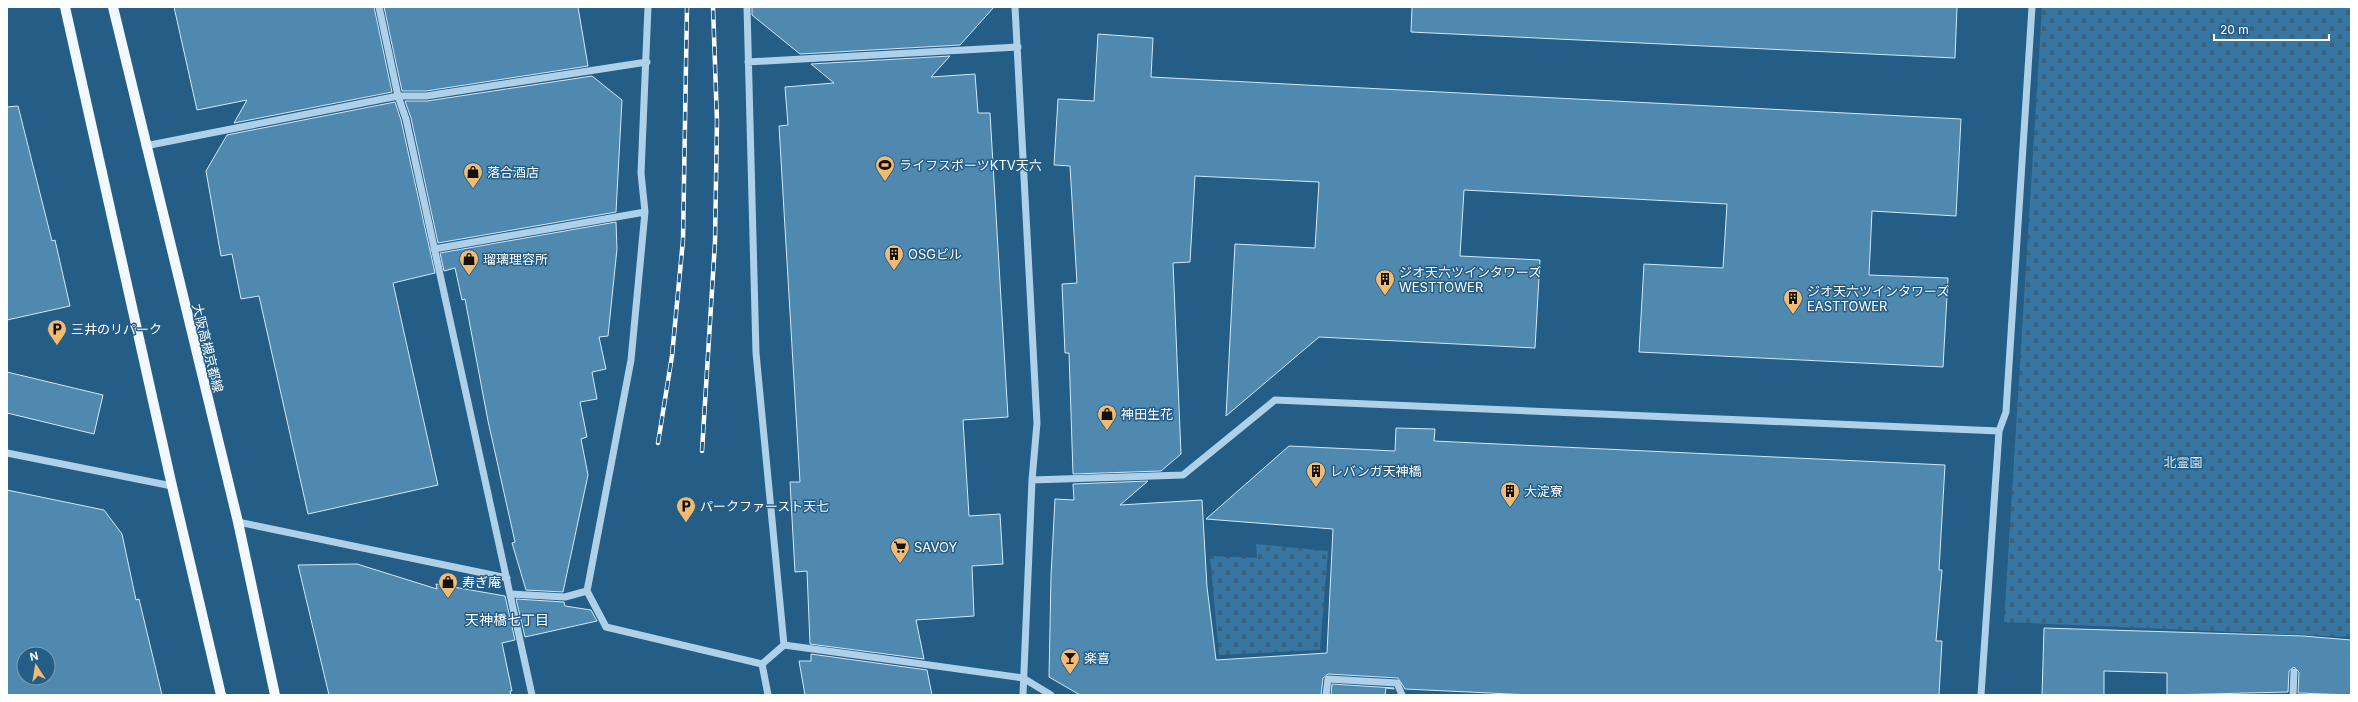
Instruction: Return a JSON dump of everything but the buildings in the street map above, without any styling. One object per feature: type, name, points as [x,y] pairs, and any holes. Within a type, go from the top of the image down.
[{"type":"main road","points":[[65,7],[172,486],[221,695]]},
{"type":"main road","name":"大阪高槻京都線","points":[[113,7],[238,522],[275,695]]},
{"type":"street","points":[[379,7],[398,96],[406,119],[532,695]]},
{"type":"street","points":[[648,7],[642,172],[644,212],[631,360],[587,591],[606,627],[762,664]]},
{"type":"street","points":[[747,7],[756,353],[784,645]]},
{"type":"street","points":[[1015,7],[1037,423],[1032,480],[1023,695]]},
{"type":"street","points":[[1981,695],[2000,431],[2006,412],[2032,7]]},
{"type":"street","points":[[748,62],[1018,47]]},
{"type":"street","points":[[146,146],[398,96],[426,96],[646,62]]},
{"type":"street","points":[[434,249],[644,212]]},
{"type":"street","points":[[1032,480],[1183,475],[1275,400],[2000,431]]},
{"type":"street","points":[[7,453],[172,486]]},
{"type":"street","points":[[238,522],[507,578]]},
{"type":"street","points":[[510,594],[565,597],[587,591]]},
{"type":"street","points":[[762,664],[784,645],[1023,678],[1051,695]]},
{"type":"street","points":[[762,664],[768,695]]},
{"type":"street","points":[[2293,695],[2294,672]]},
{"type":"street","points":[[1326,695],[1328,679],[1397,683],[1402,695]]},
{"type":"green space","name":"北霊園","points":[[2042,7],[2351,7],[2351,637],[2004,622]]},
{"type":"green space","points":[[1256,544],[1328,551],[1320,650],[1219,655],[1210,556],[1257,558]]},
{"type":"railway","points":[[658,443],[672,356],[683,240],[687,7]]},
{"type":"railway","points":[[702,451],[715,242],[717,121],[713,7]]},
{"type":"place","name":"ライフスポーツKTV天六","points":[[885,182]]},
{"type":"place","name":"落合酒店","points":[[473,189]]},
{"type":"place","name":"OSGビル","points":[[894,271]]},
{"type":"place","name":"瑠璃理容所","points":[[469,276]]},
{"type":"place","name":"ジオ天六ツインタワーズ WESTTOWER","points":[[1385,296]]},
{"type":"place","name":"ジオ天六ツインタワーズ EASTTOWER","points":[[1793,315]]},
{"type":"place","name":"三井のリパーク","points":[[57,346]]},
{"type":"place","name":"神田生花","points":[[1107,431]]},
{"type":"place","name":"レバンガ天神橋","points":[[1316,488]]},
{"type":"place","name":"大淀寮","points":[[1510,508]]},
{"type":"place","name":"パークファースト天七","points":[[686,523]]},
{"type":"place","name":"SAVOY","points":[[900,564]]},
{"type":"place","name":"寿ぎ庵","points":[[448,599]]},
{"type":"place","name":"楽喜","points":[[1070,675]]},
{"type":"district","name":"天神橋七丁目","points":[[507,620]]}]
